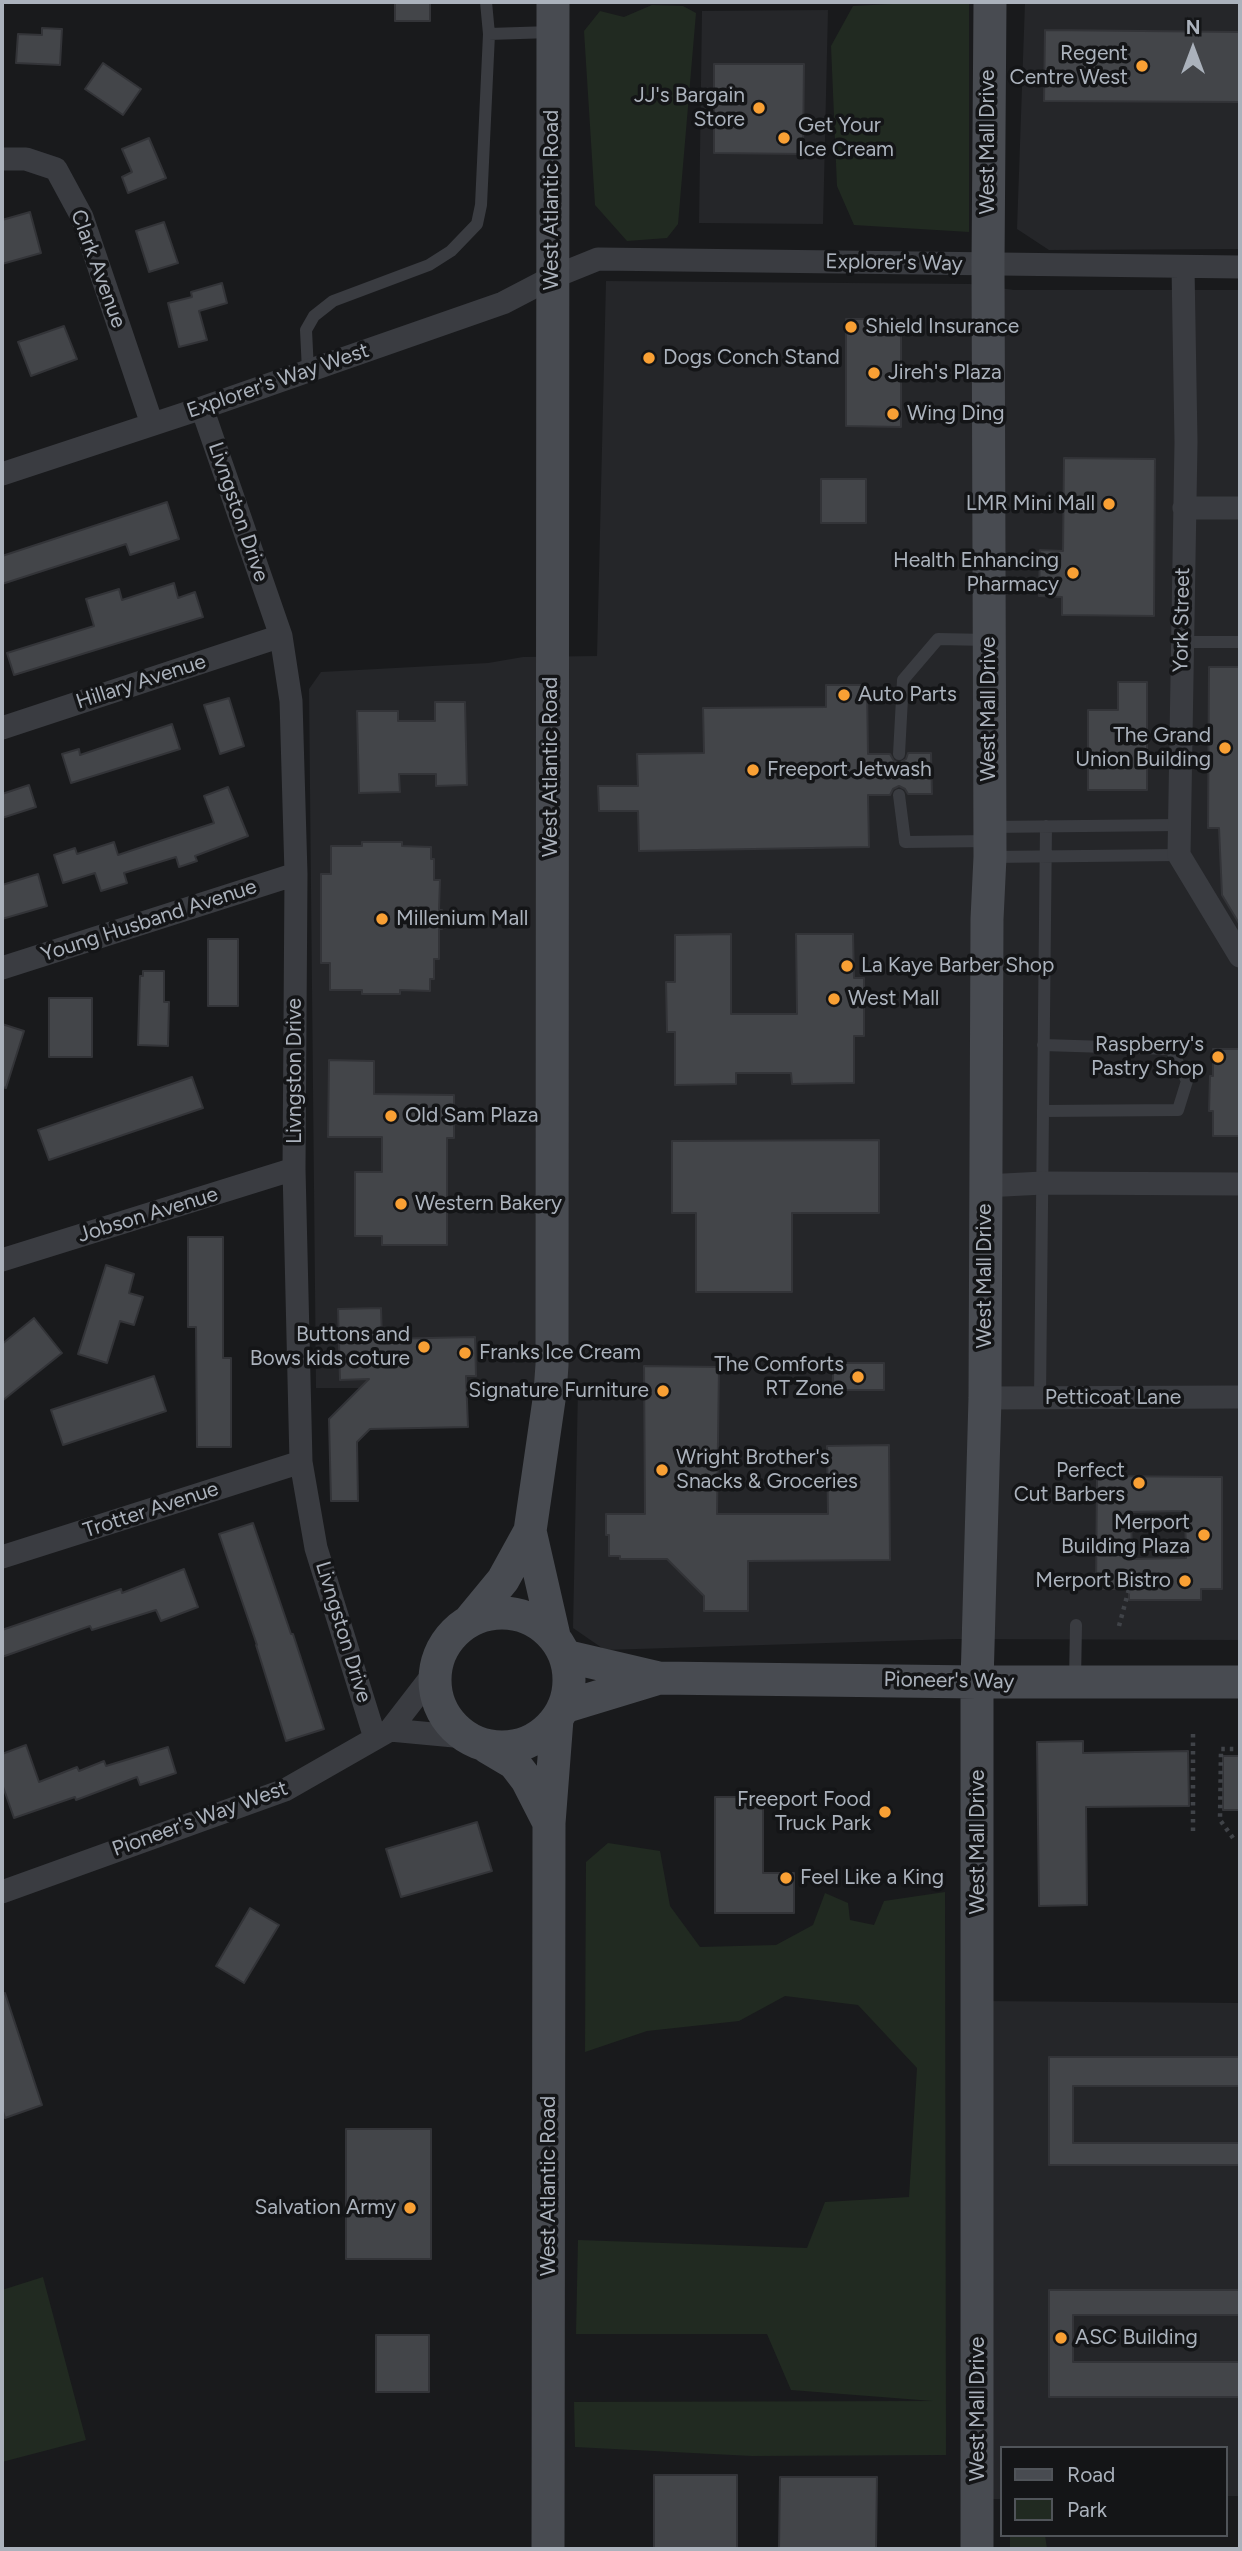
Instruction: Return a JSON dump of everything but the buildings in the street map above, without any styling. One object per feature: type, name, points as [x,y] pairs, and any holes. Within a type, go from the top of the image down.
[{"type":"main road","name":"West Mall Drive","points":[[977,2549],[977,1682],[985,1398],[987,919],[990,841],[990,2]]},
{"type":"main road","name":"West Atlantic Road","points":[[470,1620],[503,1580],[530,1531],[552,1365],[553,17]]},
{"type":"main road","name":"West Atlantic Road","points":[[530,1531],[560,1646]]},
{"type":"main road","points":[[492,1613],[515,1613],[536,1622],[560,1646],[570,1682],[561,1713],[538,1737],[514,1747],[476,1742],[447,1720],[436,1698],[434,1673],[440,1651],[453,1633],[470,1620],[492,1613]]},
{"type":"main road","name":"Pioneer's Way","points":[[560,1646],[659,1678],[1240,1682]]},
{"type":"main road","name":"Pioneer's Way","points":[[561,1713],[659,1678]]},
{"type":"main road","name":"West Atlantic Road","points":[[548,2549],[549,1823],[561,1713]]},
{"type":"main road","name":"West Atlantic Road","points":[[476,1742],[514,1763],[549,1823]]},
{"type":"street","name":"Clark Avenue","points":[[2,159],[26,159],[56,169],[82,217],[152,424]]},
{"type":"street","name":"Explorer's Way","points":[[551,278],[598,259],[1240,267]]},
{"type":"street","name":"York Street","points":[[1183,267],[1186,442],[1179,855],[1240,956]]},
{"type":"street","name":"Explorer's Way West","points":[[2,474],[202,408],[503,303],[551,278]]},
{"type":"street","name":"Livngston Drive","points":[[202,408],[281,636],[292,701],[296,874],[294,1168],[301,1462],[316,1548],[382,1734]]},
{"type":"street","points":[[1184,508],[1240,508]]},
{"type":"street","name":"Hillary Avenue","points":[[2,728],[281,636]]},
{"type":"street","name":"Young Husband Avenue","points":[[2,968],[296,874]]},
{"type":"street","name":"Jobson Avenue","points":[[2,1260],[294,1168]]},
{"type":"street","points":[[985,1186],[1043,1183],[1240,1184]]},
{"type":"street","name":"Petticoat Lane","points":[[985,1398],[1240,1397]]},
{"type":"street","name":"Trotter Avenue","points":[[2,1558],[301,1462]]},
{"type":"street","name":"Pioneer's Way West","points":[[2,1892],[285,1790],[382,1734],[434,1673]]},
{"type":"street","points":[[382,1734],[476,1742]]},
{"type":"lane","points":[[308,371],[306,330],[314,316],[333,301],[429,265],[451,251],[477,224],[481,205],[489,34],[485,2]]},
{"type":"lane","points":[[489,34],[553,17]]},
{"type":"lane","points":[[899,754],[904,680],[938,639],[989,640]]},
{"type":"lane","points":[[1181,642],[1240,642]]},
{"type":"lane","points":[[900,795],[905,842],[990,841],[1046,826],[1178,825]]},
{"type":"lane","points":[[1040,1398],[1046,826]]},
{"type":"lane","points":[[990,841],[1046,856],[1179,855]]},
{"type":"lane","points":[[1043,1045],[1171,1049],[1187,1081],[1178,1110],[1043,1111]]},
{"type":"lane","points":[[1075,1682],[1076,1625]]},
{"type":"path","points":[[1119,1626],[1129,1589]]},
{"type":"path","points":[[1193,1734],[1193,1832]]},
{"type":"path","points":[[1233,1838],[1220,1820],[1221,1749],[1240,1749]]},
{"type":"shaded area","points":[[1025,2],[1240,2],[1240,249],[1049,250],[1017,229]]},
{"type":"shaded area","points":[[828,10],[823,224],[699,223],[702,11]]},
{"type":"shaded area","points":[[606,281],[970,284],[1014,290],[1240,290],[1240,1640],[954,1639],[605,1650],[573,1628],[578,1388],[316,1388],[309,689],[321,672],[488,663],[523,657],[597,656]]},
{"type":"shaded area","points":[[978,2001],[1240,2003],[1240,2496],[1228,2496],[1228,2446],[1000,2446],[1000,2499],[978,2499]]},
{"type":"green space","points":[[969,2],[969,232],[854,225],[837,186],[831,46],[853,6]]},
{"type":"green space","points":[[652,5],[683,6],[696,13],[678,224],[667,238],[627,241],[595,205],[584,31],[600,11],[624,17]]},
{"type":"green space","points":[[608,1843],[660,1851],[670,1906],[700,1947],[776,1945],[813,1925],[825,1893],[848,1903],[850,1920],[874,1925],[884,1901],[945,1892],[946,2455],[752,2456],[575,2447],[574,2402],[933,2401],[791,2390],[767,2334],[576,2334],[578,2240],[807,2248],[825,2202],[909,2197],[917,2068],[858,2005],[785,1996],[739,2021],[647,2031],[585,2052],[586,1862]]},
{"type":"green space","points":[[43,2277],[86,2440],[2,2462],[2,2290]]},
{"type":"green space","points":[[1010,2537],[1045,2537],[1047,2549],[1010,2549]]},
{"type":"place","name":"Regent Centre West","points":[[1142,66]]},
{"type":"place","name":"JJ's Bargain Store","points":[[759,108]]},
{"type":"place","name":"Get Your Ice Cream","points":[[784,138]]},
{"type":"place","name":"Shield Insurance","points":[[851,327]]},
{"type":"place","name":"Dogs Conch Stand","points":[[649,358]]},
{"type":"place","name":"Jireh's Plaza","points":[[874,373]]},
{"type":"place","name":"Wing Ding","points":[[893,414]]},
{"type":"place","name":"LMR Mini Mall","points":[[1109,504]]},
{"type":"place","name":"Health Enhancing Pharmacy","points":[[1073,573]]},
{"type":"place","name":"Auto Parts","points":[[844,695]]},
{"type":"place","name":"The Grand Union Building","points":[[1225,748]]},
{"type":"place","name":"Freeport Jetwash","points":[[753,770]]},
{"type":"place","name":"Millenium Mall","points":[[382,919]]},
{"type":"place","name":"La Kaye Barber Shop","points":[[847,966]]},
{"type":"place","name":"West Mall","points":[[834,999]]},
{"type":"place","name":"Raspberry's Pastry Shop","points":[[1218,1057]]},
{"type":"place","name":"Old Sam Plaza","points":[[391,1116]]},
{"type":"place","name":"Western Bakery","points":[[401,1204]]},
{"type":"place","name":"Buttons and Bows kids coture","points":[[424,1347]]},
{"type":"place","name":"Franks Ice Cream","points":[[465,1353]]},
{"type":"place","name":"The Comforts RT Zone","points":[[858,1377]]},
{"type":"place","name":"Signature Furniture","points":[[663,1391]]},
{"type":"place","name":"Wright Brother's Snacks & Groceries","points":[[662,1470]]},
{"type":"place","name":"Perfect Cut Barbers","points":[[1139,1483]]},
{"type":"place","name":"Merport Building Plaza","points":[[1204,1535]]},
{"type":"place","name":"Merport Bistro","points":[[1185,1581]]},
{"type":"place","name":"Freeport Food Truck Park","points":[[885,1812]]},
{"type":"place","name":"Feel Like a King","points":[[786,1878]]},
{"type":"place","name":"Salvation Army","points":[[410,2208]]},
{"type":"place","name":"ASC Building","points":[[1061,2338]]}]
